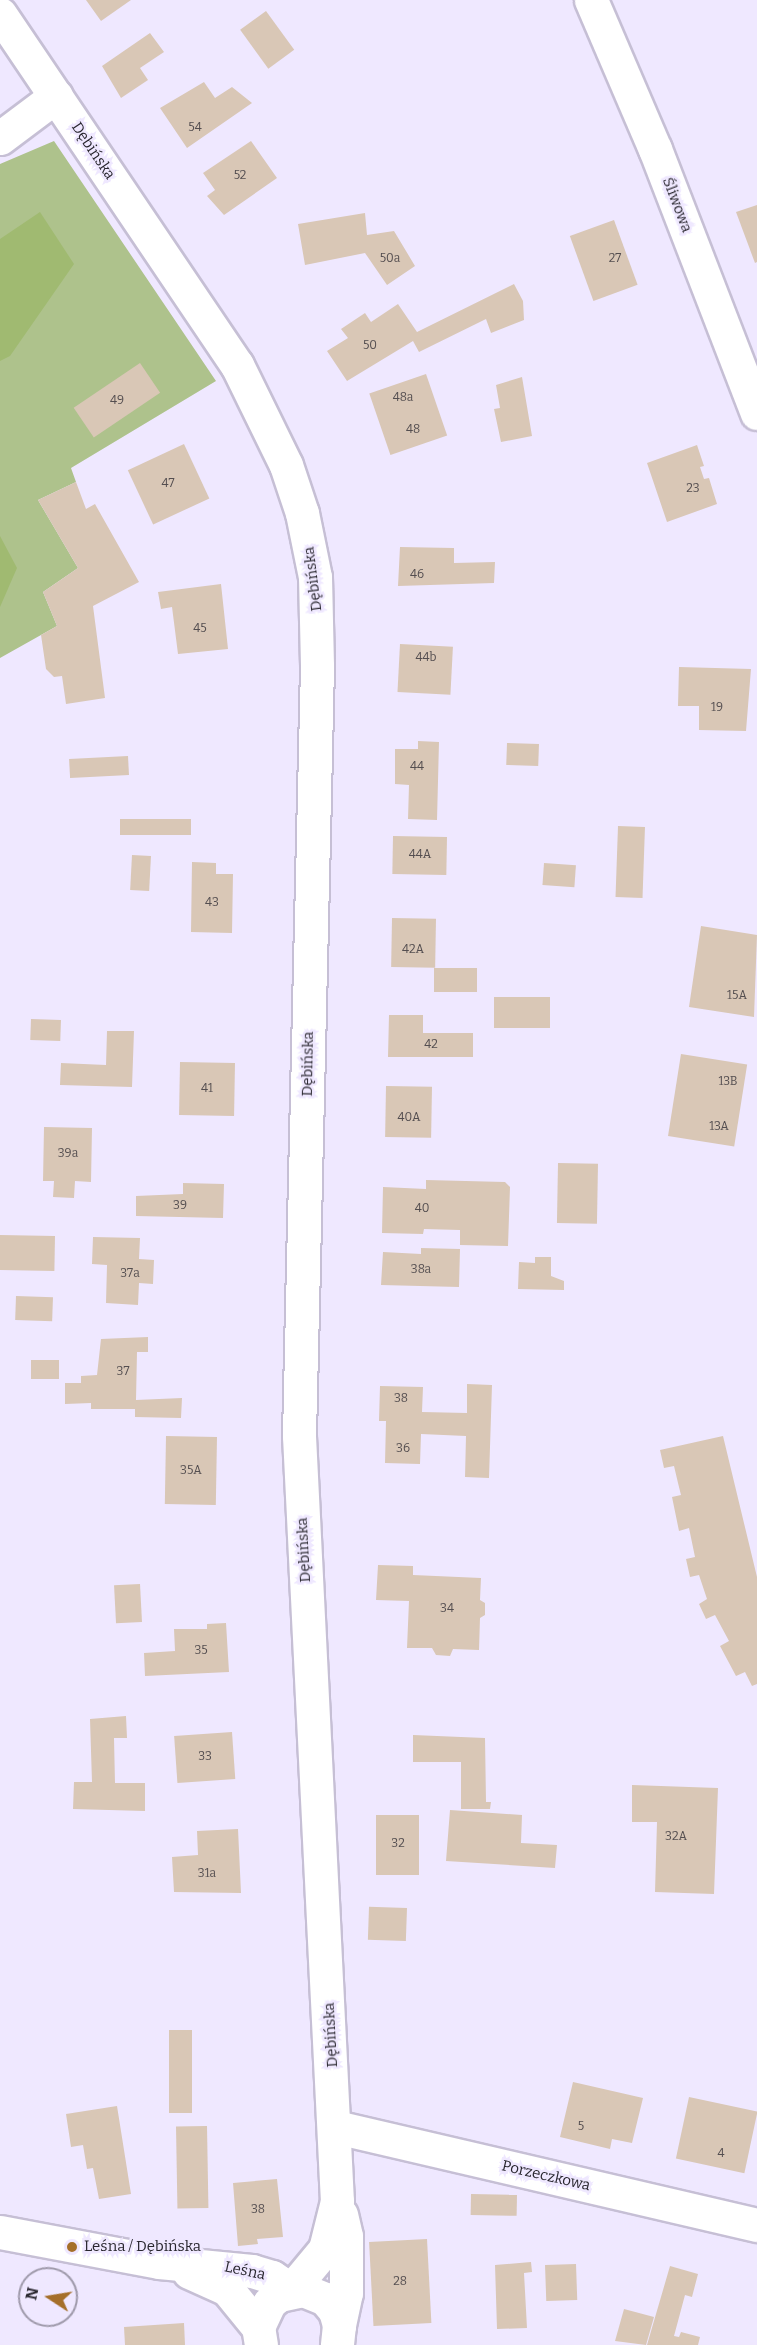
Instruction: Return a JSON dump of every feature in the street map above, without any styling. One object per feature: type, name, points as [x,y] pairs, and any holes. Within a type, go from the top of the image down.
[{"type":"street","name":"Śliwowa","points":[[591,0],[656,149],[757,413]]},
{"type":"street","name":"Dębińska","points":[[0,14],[246,382],[294,485],[315,577],[317,678],[299,1436],[336,2127],[337,2201],[346,2236],[346,2293],[339,2339]]},
{"type":"street","points":[[0,138],[56,96]]},
{"type":"street","name":"Porzeczkowa","points":[[336,2127],[757,2225]]},
{"type":"street","name":"Dębińska","points":[[260,2336],[268,2303],[291,2290],[325,2249],[337,2201]]},
{"type":"street","name":"Leśna","points":[[0,2232],[159,2262],[252,2271],[272,2277],[291,2290],[312,2292],[325,2299],[339,2339]]},
{"type":"street","name":"Leśna","points":[[159,2262],[218,2282],[237,2297],[260,2336]]},
{"type":"green space","points":[[54,141],[216,381],[71,468],[76,482],[38,500],[78,568],[43,592],[57,626],[0,658],[0,164]]},
{"type":"green space","points":[[40,212],[74,264],[10,356],[0,361],[0,239]]},
{"type":"green space","points":[[0,536],[17,568],[0,607]]},
{"type":"building","points":[[86,0],[131,0],[101,21]]},
{"type":"building","points":[[266,11],[294,50],[268,69],[240,30]]},
{"type":"building","points":[[150,33],[164,52],[140,68],[148,80],[121,98],[102,66]]},
{"type":"building","points":[[204,82],[215,98],[232,87],[252,103],[187,148],[160,108]]},
{"type":"building","points":[[251,141],[277,178],[224,215],[207,196],[215,190],[203,173]]},
{"type":"building","points":[[757,205],[757,262],[755,263],[736,212]]},
{"type":"building","points":[[365,213],[367,235],[394,231],[415,266],[387,285],[365,253],[305,265],[298,224]]},
{"type":"building","points":[[614,220],[638,285],[593,301],[570,236]]},
{"type":"building","points":[[514,284],[523,301],[524,320],[491,333],[486,319],[419,352],[413,341],[347,381],[327,351],[348,338],[341,329],[365,313],[371,322],[398,304],[417,332]]},
{"type":"building","points":[[140,363],[160,393],[94,438],[74,408]]},
{"type":"building","points":[[426,374],[447,435],[390,455],[369,394]]},
{"type":"building","points":[[522,377],[532,436],[501,442],[494,409],[500,408],[496,385]]},
{"type":"building","points":[[184,444],[209,498],[153,525],[128,470]]},
{"type":"building","points":[[697,445],[704,466],[700,467],[704,479],[709,478],[717,504],[667,522],[647,463]]},
{"type":"building","points":[[76,482],[86,509],[95,504],[139,582],[93,606],[105,698],[66,704],[62,676],[54,677],[46,669],[41,635],[57,626],[43,592],[78,568],[38,500]]},
{"type":"building","points":[[400,547],[454,548],[454,563],[495,562],[494,583],[398,586]]},
{"type":"building","points":[[221,584],[228,649],[178,654],[172,607],[161,609],[158,592]]},
{"type":"building","points":[[400,644],[453,647],[450,695],[397,692]]},
{"type":"building","points":[[679,667],[751,669],[746,731],[699,730],[699,706],[678,706]]},
{"type":"building","points":[[418,741],[439,742],[437,820],[408,819],[409,785],[395,784],[395,749],[418,749]]},
{"type":"building","points":[[507,743],[539,744],[538,766],[506,765]]},
{"type":"building","points":[[128,756],[129,775],[70,778],[69,759]]},
{"type":"building","points":[[120,819],[191,819],[191,835],[120,835]]},
{"type":"building","points":[[618,826],[645,827],[643,898],[616,897]]},
{"type":"building","points":[[393,836],[447,837],[446,875],[392,874]]},
{"type":"building","points":[[132,855],[151,856],[149,891],[130,890]]},
{"type":"building","points":[[192,862],[216,863],[216,874],[233,874],[232,933],[191,932]]},
{"type":"building","points":[[544,863],[576,865],[574,887],[542,885]]},
{"type":"building","points":[[392,918],[436,919],[435,968],[391,967]]},
{"type":"building","points":[[701,926],[757,935],[754,1017],[689,1007]]},
{"type":"building","points":[[434,968],[477,968],[477,992],[434,992]]},
{"type":"building","points":[[494,997],[550,997],[550,1028],[494,1028]]},
{"type":"building","points":[[389,1015],[423,1015],[423,1033],[473,1033],[473,1057],[388,1057]]},
{"type":"building","points":[[31,1019],[61,1020],[60,1041],[30,1040]]},
{"type":"building","points":[[107,1031],[134,1031],[132,1087],[60,1085],[61,1063],[106,1065]]},
{"type":"building","points":[[681,1054],[747,1064],[734,1146],[668,1136]]},
{"type":"building","points":[[180,1062],[235,1063],[234,1116],[179,1115]]},
{"type":"building","points":[[386,1086],[432,1087],[431,1138],[385,1137]]},
{"type":"building","points":[[44,1127],[92,1128],[91,1182],[75,1181],[74,1198],[53,1197],[54,1181],[43,1181]]},
{"type":"building","points":[[558,1163],[598,1164],[597,1224],[557,1223]]},
{"type":"building","points":[[426,1180],[505,1182],[510,1187],[508,1246],[460,1245],[460,1230],[424,1229],[423,1234],[382,1233],[383,1187],[426,1189]]},
{"type":"building","points":[[183,1183],[224,1184],[223,1218],[136,1216],[136,1196],[183,1194]]},
{"type":"building","points":[[0,1235],[55,1236],[54,1271],[0,1270]]},
{"type":"building","points":[[93,1237],[140,1238],[139,1259],[154,1260],[153,1284],[139,1283],[138,1305],[106,1303],[107,1265],[92,1264]]},
{"type":"building","points":[[421,1248],[460,1249],[459,1287],[381,1285],[383,1252],[421,1254]]},
{"type":"building","points":[[535,1257],[551,1257],[551,1276],[564,1281],[564,1290],[518,1289],[519,1262],[535,1263]]},
{"type":"building","points":[[16,1296],[53,1297],[52,1321],[15,1320]]},
{"type":"building","points":[[148,1337],[148,1352],[137,1352],[136,1400],[182,1398],[181,1418],[135,1417],[135,1409],[91,1409],[91,1403],[65,1404],[65,1383],[81,1383],[81,1376],[97,1375],[101,1339]]},
{"type":"building","points":[[31,1360],[59,1360],[59,1379],[31,1379]]},
{"type":"building","points":[[467,1384],[492,1385],[489,1478],[465,1477],[466,1436],[421,1434],[420,1464],[385,1463],[386,1421],[379,1421],[380,1386],[423,1387],[422,1412],[467,1413]]},
{"type":"building","points":[[166,1436],[217,1437],[216,1505],[165,1504]]},
{"type":"building","points":[[723,1436],[757,1577],[757,1684],[752,1686],[745,1672],[736,1676],[720,1646],[729,1641],[715,1615],[706,1619],[699,1604],[707,1599],[699,1575],[690,1577],[686,1559],[695,1557],[689,1528],[679,1531],[672,1497],[681,1495],[674,1466],[664,1468],[660,1450]]},
{"type":"building","points":[[378,1565],[413,1566],[413,1575],[481,1578],[480,1600],[485,1603],[485,1615],[480,1618],[479,1650],[453,1649],[450,1656],[436,1655],[432,1648],[407,1648],[409,1601],[376,1600]]},
{"type":"building","points":[[140,1584],[142,1622],[116,1623],[114,1585]]},
{"type":"building","points":[[226,1623],[229,1672],[145,1676],[144,1653],[175,1651],[174,1629],[207,1629],[207,1624]]},
{"type":"building","points":[[126,1716],[127,1738],[114,1738],[115,1783],[145,1783],[145,1811],[73,1809],[74,1782],[92,1782],[90,1719]]},
{"type":"building","points":[[232,1732],[235,1779],[177,1783],[174,1736]]},
{"type":"building","points":[[413,1735],[485,1738],[486,1802],[491,1802],[490,1809],[461,1809],[461,1762],[413,1762]]},
{"type":"building","points":[[632,1785],[718,1788],[714,1894],[655,1892],[657,1822],[632,1822]]},
{"type":"building","points":[[450,1810],[522,1815],[521,1843],[557,1845],[555,1868],[446,1861]]},
{"type":"building","points":[[376,1815],[419,1815],[419,1875],[376,1875]]},
{"type":"building","points":[[238,1829],[241,1893],[174,1892],[172,1857],[198,1855],[197,1831]]},
{"type":"building","points":[[369,1907],[407,1908],[406,1941],[368,1940]]},
{"type":"building","points":[[169,2030],[192,2030],[192,2113],[169,2113]]},
{"type":"building","points":[[573,2082],[643,2098],[632,2143],[612,2139],[610,2149],[560,2137]]},
{"type":"building","points":[[689,2097],[757,2111],[744,2173],[676,2159]]},
{"type":"building","points":[[117,2106],[131,2194],[99,2199],[93,2168],[87,2169],[83,2145],[71,2147],[66,2114]]},
{"type":"building","points":[[207,2126],[208,2208],[177,2209],[176,2127]]},
{"type":"building","points":[[277,2179],[283,2237],[257,2239],[258,2244],[238,2246],[233,2183]]},
{"type":"building","points":[[471,2194],[517,2195],[517,2216],[471,2215]]},
{"type":"building","points":[[427,2239],[431,2323],[373,2326],[369,2242]]},
{"type":"building","points":[[531,2262],[532,2272],[524,2273],[527,2328],[497,2329],[495,2265]]},
{"type":"building","points":[[576,2264],[577,2300],[546,2301],[545,2265]]},
{"type":"building","points":[[670,2266],[698,2274],[692,2297],[685,2295],[674,2336],[679,2337],[681,2332],[700,2337],[698,2345],[647,2345]]},
{"type":"building","points":[[624,2309],[654,2317],[646,2345],[615,2341]]},
{"type":"building","points":[[184,2323],[185,2345],[125,2345],[124,2327]]},
{"type":"place","name":"Leśna / Dębińska","points":[[72,2247]]}]
